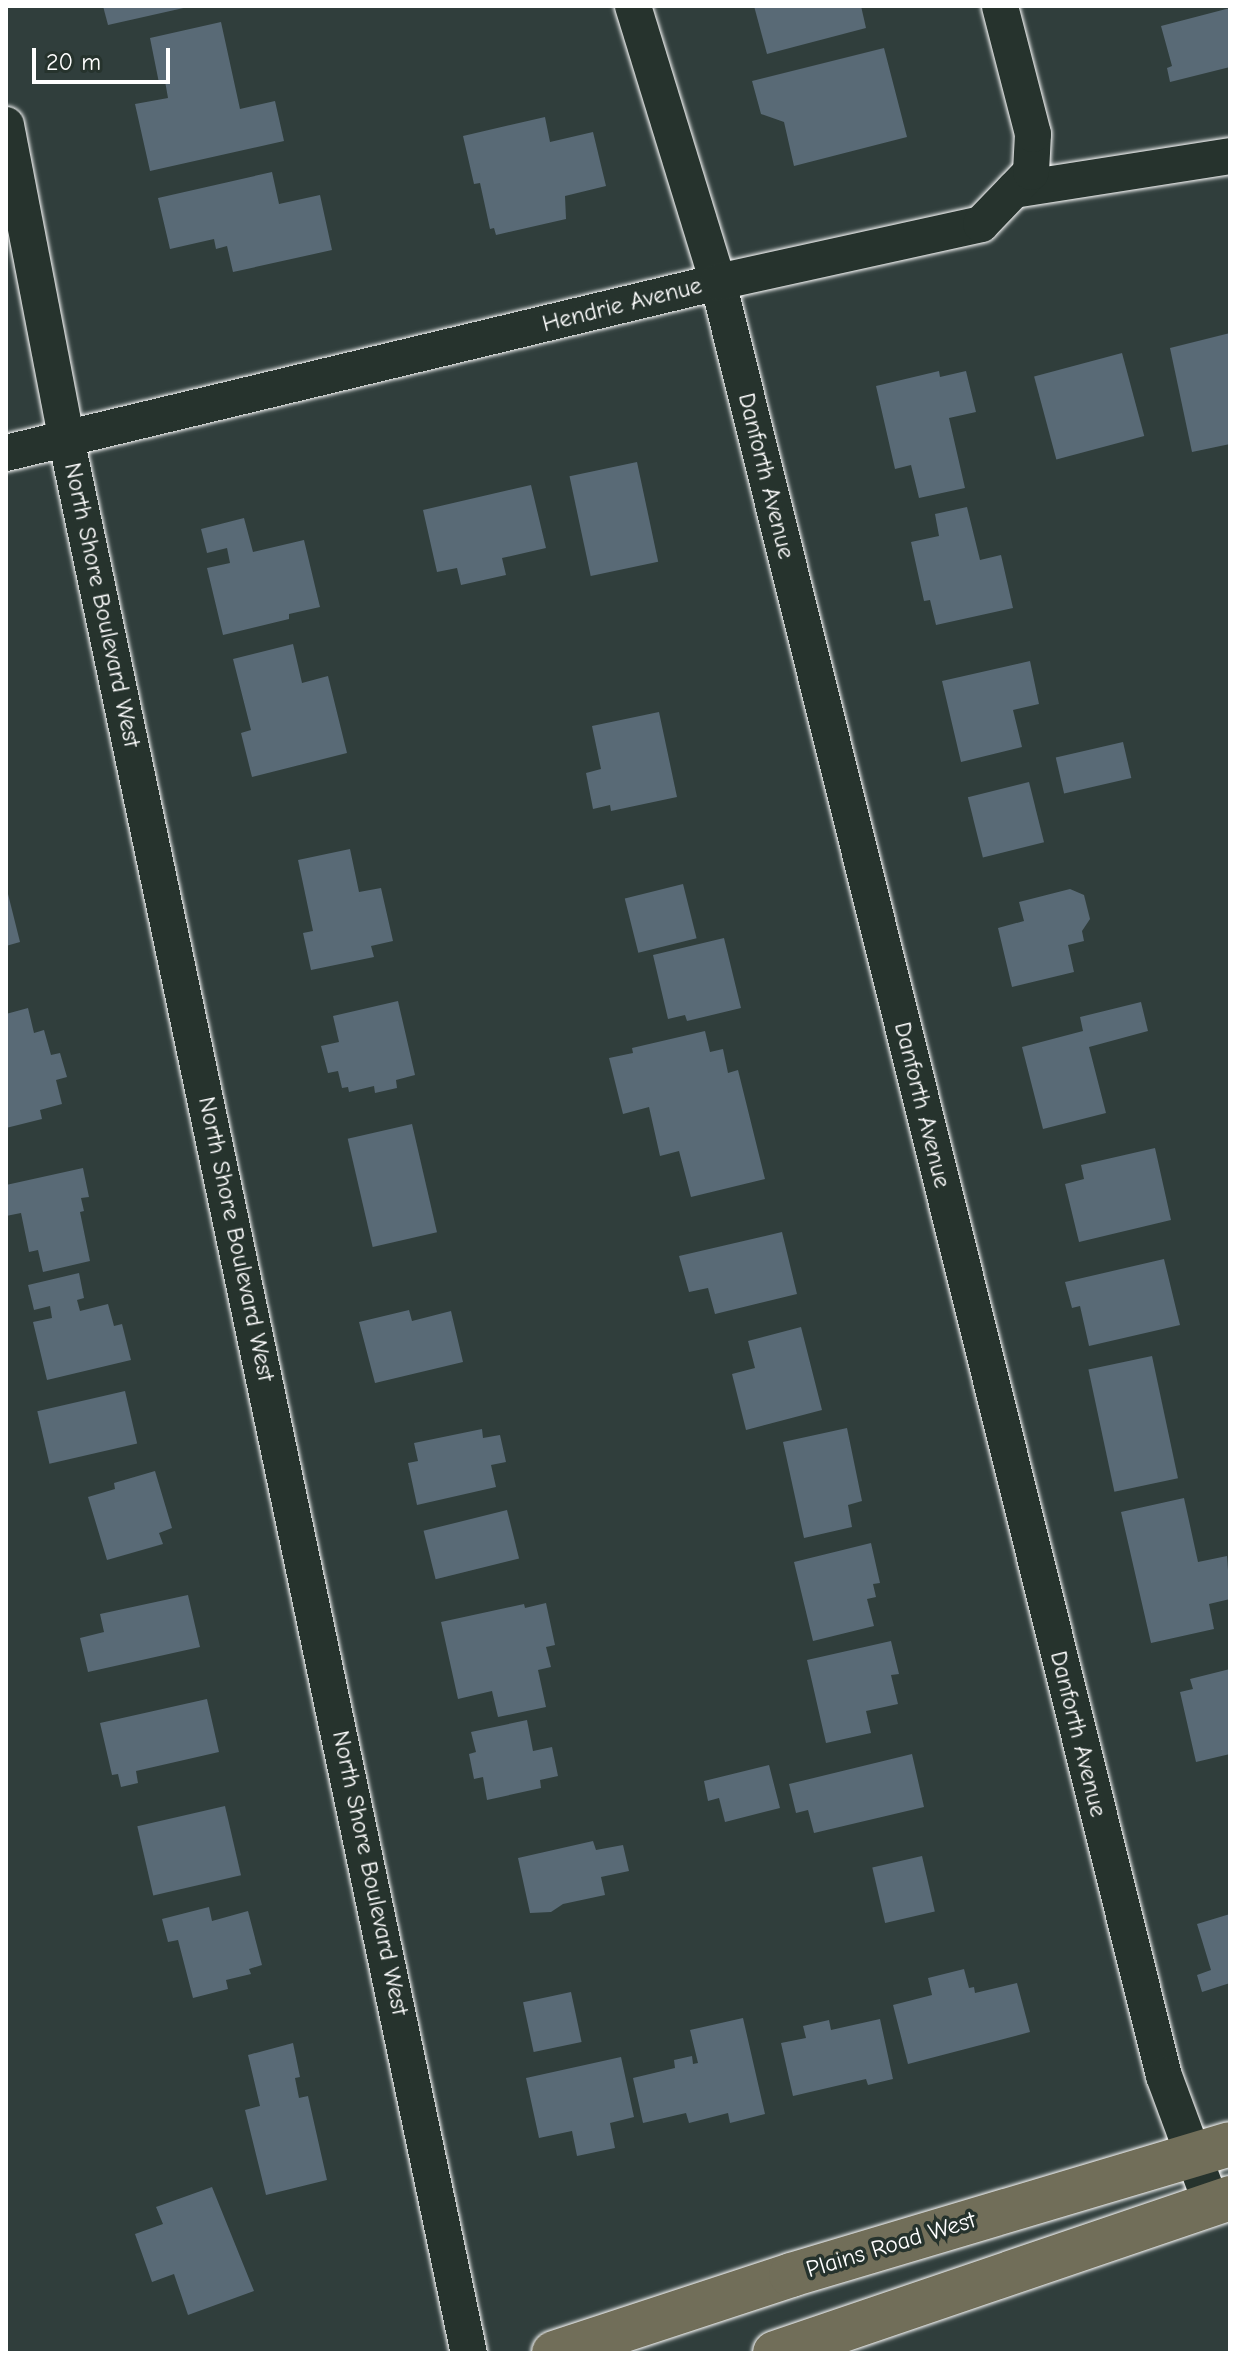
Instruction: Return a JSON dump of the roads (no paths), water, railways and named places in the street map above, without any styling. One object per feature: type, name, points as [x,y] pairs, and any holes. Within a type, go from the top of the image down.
[{"type":"main road","name":"Plains Road West","points":[[554,2353],[791,2275],[1211,2149]]},
{"type":"main road","points":[[775,2353],[1221,2200]]},
{"type":"street","name":"Danforth Avenue","points":[[633,6],[718,282],[1164,2076],[1211,2149],[1221,2200]]},
{"type":"street","name":"Hendrie Avenue","points":[[6,453],[718,282],[981,224],[1031,172],[1033,134],[1000,6]]},
{"type":"street","name":"North Shore Boulevard West","points":[[6,125],[66,438],[469,2353]]},
{"type":"street","points":[[1014,190],[1230,156]]}]
